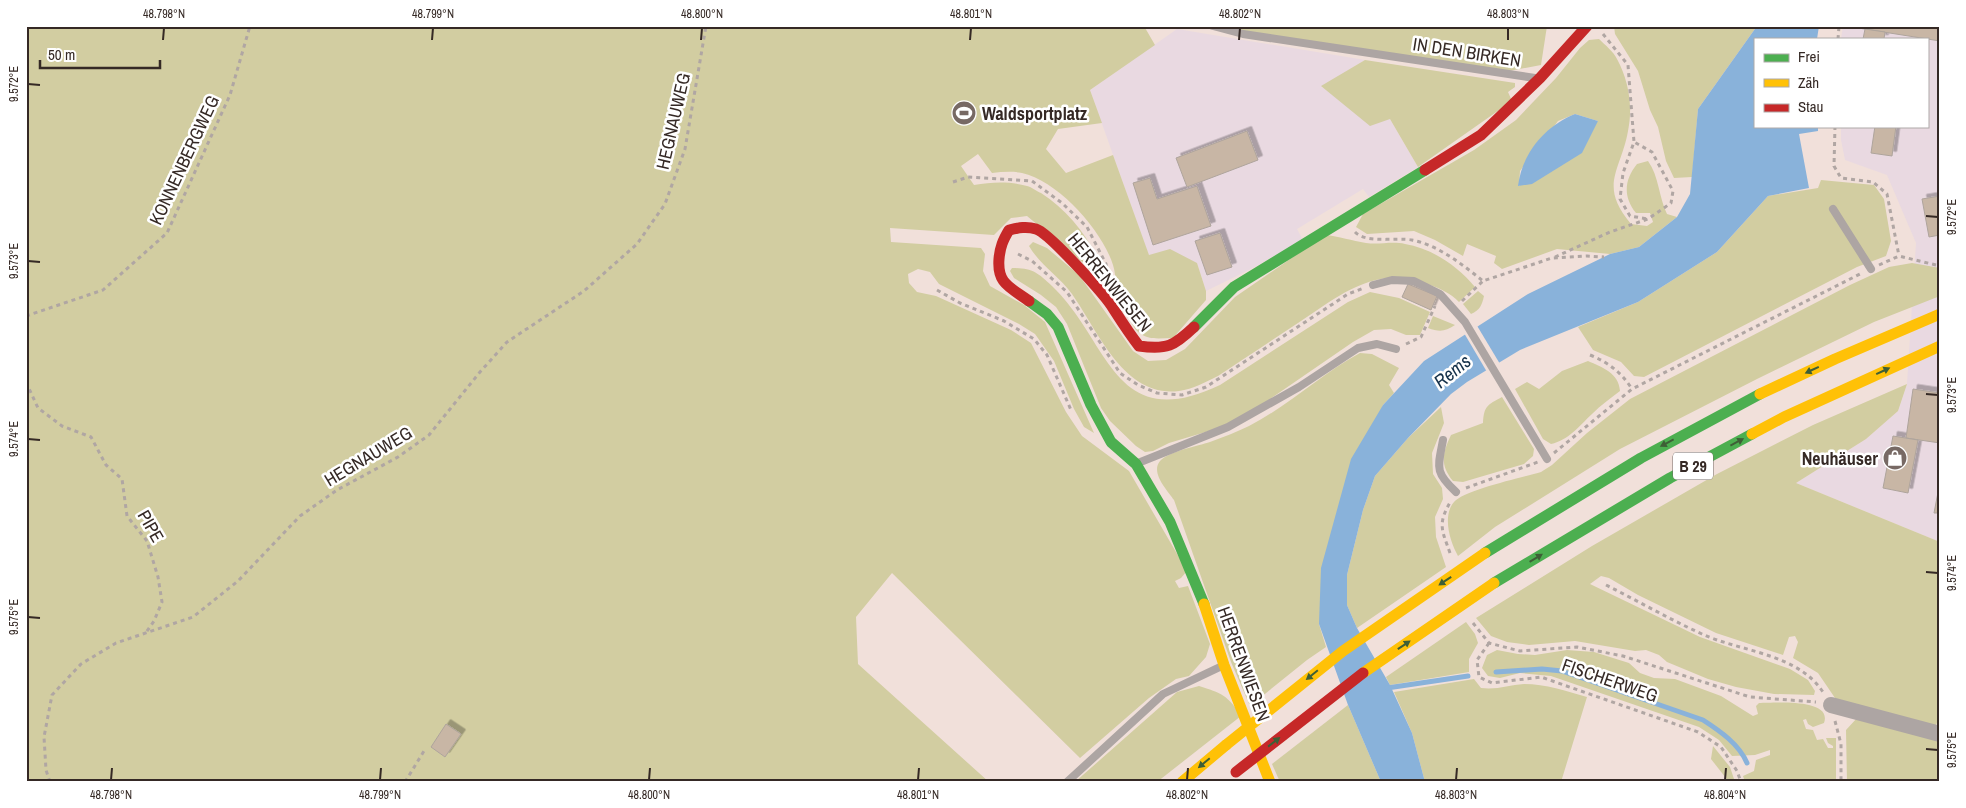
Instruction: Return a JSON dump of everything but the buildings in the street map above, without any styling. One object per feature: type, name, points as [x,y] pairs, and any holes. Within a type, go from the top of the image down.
[{"type":"main road","name":"HERRENWIESEN","points":[[1270,782],[1224,665],[1207,611],[1170,522],[1136,464],[1110,442],[1091,405],[1058,327],[1047,314],[1006,283],[998,273],[1000,245],[1009,230],[1023,227],[1037,229],[1051,238],[1110,304],[1124,328],[1139,346],[1158,349],[1178,342],[1234,287],[1481,135],[1540,78],[1587,26]]},
{"type":"main road","name":"B 29","points":[[1182,782],[1226,744],[1342,651],[1485,553],[1663,445],[1778,386],[1888,335],[1940,314]]},
{"type":"main road","name":"B 29","points":[[1224,782],[1353,680],[1494,584],[1670,478],[1784,416],[1940,346]]},
{"type":"street","points":[[1831,705],[1940,734]]},
{"type":"lane","name":"IN DEN BIRKEN","points":[[1213,26],[1243,34],[1540,78]]},
{"type":"lane","points":[[1833,208],[1871,269]]},
{"type":"lane","points":[[1373,285],[1392,280],[1414,281],[1440,294],[1455,308],[1509,393],[1547,459]]},
{"type":"lane","points":[[1136,464],[1228,427],[1299,387],[1358,348],[1377,344],[1396,348]]},
{"type":"lane","points":[[1443,440],[1438,465],[1442,479],[1456,492]]},
{"type":"lane","points":[[1067,782],[1162,694],[1224,665]]},
{"type":"path","name":"KONNENBERGWEG","points":[[26,316],[103,290],[167,233],[230,95],[250,26]]},
{"type":"path","name":"HEGNAUWEG","points":[[50,782],[46,770],[44,737],[52,695],[81,664],[116,642],[193,617],[238,581],[300,516],[337,490],[398,457],[429,435],[507,342],[584,291],[637,244],[665,204],[685,149],[706,26]]},
{"type":"path","points":[[1602,33],[1628,65],[1634,142],[1623,173],[1620,199],[1630,216],[1648,219]]},
{"type":"path","points":[[1835,128],[1834,166],[1841,178],[1873,182],[1887,194],[1899,256]]},
{"type":"path","points":[[1455,308],[1483,281],[1552,258],[1610,232],[1648,219],[1671,202],[1673,191],[1652,152],[1634,142]]},
{"type":"path","points":[[1343,219],[1357,235],[1365,238],[1413,240],[1435,249],[1462,265],[1483,281]]},
{"type":"path","points":[[1552,258],[1587,256],[1604,258]]},
{"type":"path","points":[[937,290],[960,303],[1004,322],[1034,339],[1047,355],[1072,411]]},
{"type":"path","points":[[1396,348],[1422,337],[1440,294]]},
{"type":"path","points":[[1590,355],[1608,362],[1623,376],[1632,390]]},
{"type":"path","name":"PIPE","points":[[26,382],[38,408],[62,426],[91,437],[106,464],[122,479],[127,516],[147,541],[160,585],[162,602],[154,621],[145,634]]},
{"type":"path","points":[[1606,585],[1703,634],[1795,666],[1817,683],[1831,705],[1841,744],[1841,782]]},
{"type":"path","name":"FISCHERWEG","points":[[1488,643],[1477,660],[1479,677],[1492,683],[1541,677],[1698,732],[1721,747],[1737,771],[1740,782]]},
{"type":"path","points":[[405,782],[424,751]]},
{"type":"shaded area","points":[[26,26],[1144,26],[1155,45],[1090,90],[1102,123],[1058,129],[1046,149],[1066,173],[1113,155],[1149,255],[1170,249],[1197,263],[1206,291],[1206,300],[1173,338],[1149,338],[1136,330],[1120,306],[1113,265],[1107,251],[1089,223],[1064,196],[1036,178],[1022,173],[992,173],[978,154],[961,166],[974,185],[1014,183],[1041,193],[1062,209],[1079,228],[1093,250],[1103,274],[1099,276],[1027,216],[1011,218],[994,235],[890,228],[891,242],[981,248],[985,254],[983,271],[990,286],[1024,305],[1045,322],[1094,433],[1084,427],[1074,409],[1054,361],[1035,334],[939,284],[930,272],[918,269],[908,274],[909,283],[917,292],[936,296],[1011,330],[1031,343],[1066,412],[1082,436],[1129,471],[1187,571],[1181,578],[1175,581],[1179,588],[1188,586],[1210,644],[1206,657],[1189,676],[1176,679],[1149,698],[1080,758],[892,573],[856,617],[858,664],[989,782],[26,782]]},
{"type":"shaded area","points":[[1229,26],[1547,26],[1541,65],[1509,71],[1244,31]]},
{"type":"shaded area","points":[[1614,26],[1757,26],[1698,109],[1692,177],[1674,178],[1666,161],[1658,127],[1650,110],[1638,71],[1615,34]]},
{"type":"shaded area","points":[[1843,26],[1940,26],[1940,542],[1796,483],[1866,439],[1898,411],[1907,384],[1916,243],[1887,175],[1845,160],[1841,128],[1928,128],[1928,38],[1841,38]]},
{"type":"shaded area","points":[[1177,29],[1365,60],[1321,87],[1390,119],[1418,167],[1369,197],[1363,189],[1297,229],[1303,240],[1253,268],[1206,291],[1197,263],[1149,256],[1090,90]]},
{"type":"shaded area","points":[[1599,39],[1616,56],[1629,94],[1630,113],[1628,131],[1614,178],[1616,199],[1621,210],[1631,224],[1647,226],[1653,222],[1650,213],[1636,213],[1627,195],[1628,182],[1633,170],[1637,164],[1648,161],[1652,167],[1667,214],[1677,217],[1639,247],[1610,254],[1557,249],[1502,269],[1494,263],[1496,256],[1467,244],[1463,256],[1435,240],[1414,231],[1367,234],[1356,227],[1363,214],[1474,150],[1516,120],[1589,40]],"holes":[[[1575,114],[1598,121],[1519,186],[1520,171],[1558,121]]]},
{"type":"shaded area","points":[[1365,60],[1515,83],[1515,87],[1508,92],[1512,101],[1418,167],[1390,119],[1370,126],[1321,86]]},
{"type":"shaded area","points":[[1821,180],[1874,185],[1884,199],[1891,241],[1886,256],[1857,267],[1644,377],[1634,376],[1621,362],[1593,350],[1578,327],[1638,302],[1717,252],[1768,196],[1818,188]]},
{"type":"shaded area","points":[[1325,235],[1366,243],[1400,243],[1425,249],[1452,265],[1475,287],[1459,302],[1442,290],[1411,279],[1393,278],[1376,280],[1360,285],[1329,302],[1218,376],[1184,390],[1160,390],[1143,384],[1128,373],[1115,359],[1072,294],[1033,253],[1029,246],[1033,242],[1047,248],[1079,275],[1133,351],[1148,361],[1166,360],[1185,349],[1235,297]]},
{"type":"shaded area","points":[[1912,263],[1940,268],[1940,296],[1874,322],[1620,449],[1495,527],[1458,556],[1448,529],[1448,514],[1454,502],[1460,497],[1541,472],[1552,465],[1587,433],[1630,399],[1850,285],[1889,267]]},
{"type":"shaded area","points":[[1012,268],[1029,270],[1047,281],[1071,308],[1102,355],[1118,375],[1135,391],[1157,399],[1184,398],[1220,385],[1348,302],[1370,292],[1399,298],[1430,312],[1420,335],[1406,335],[1391,329],[1374,330],[1353,342],[1257,408],[1219,428],[1169,443],[1153,451],[1145,452],[1110,421],[1101,408],[1067,324],[1056,307],[1014,278],[1010,271]]},
{"type":"shaded area","points":[[1478,291],[1484,296],[1479,309],[1471,314],[1463,304]]},
{"type":"shaded area","points":[[1433,316],[1455,325],[1442,331],[1428,328]]},
{"type":"shaded area","points":[[1360,353],[1372,354],[1399,368],[1389,385],[1394,393],[1383,405],[1319,624],[1326,647],[1250,706],[1231,662],[1174,500],[1158,476],[1157,466],[1164,457],[1170,454],[1210,442],[1249,426]]},
{"type":"shaded area","points":[[1588,361],[1604,368],[1613,375],[1617,380],[1620,391],[1568,436],[1551,444],[1543,439],[1515,389],[1527,382],[1539,389],[1562,371]]},
{"type":"shaded area","points":[[1907,384],[1898,411],[1866,439],[1796,483],[1940,542],[1940,713],[1933,735],[1940,737],[1938,782],[1847,782],[1846,730],[1857,718],[1835,698],[1818,673],[1793,658],[1798,642],[1795,636],[1789,637],[1783,655],[1716,633],[1638,595],[1609,578],[1601,576],[1590,584],[1700,637],[1790,669],[1808,680],[1815,691],[1814,695],[1774,694],[1736,687],[1708,679],[1667,662],[1659,655],[1646,650],[1635,651],[1575,641],[1529,645],[1507,642],[1491,636],[1476,618],[1592,546],[1717,474],[1813,425]]},
{"type":"shaded area","points":[[1502,397],[1534,449],[1533,456],[1524,464],[1463,482],[1453,481],[1444,464],[1444,454],[1451,435],[1483,423],[1485,409]]},
{"type":"shaded area","points":[[1441,407],[1444,423],[1432,453],[1433,474],[1442,488],[1443,499],[1435,517],[1436,537],[1446,567],[1357,628],[1347,605],[1347,575],[1363,510],[1375,476],[1408,438]]},
{"type":"shaded area","points":[[1466,622],[1475,634],[1478,643],[1469,659],[1469,672],[1390,685],[1386,677]]},
{"type":"shaded area","points":[[1497,650],[1535,655],[1567,650],[1594,652],[1629,663],[1640,673],[1654,678],[1675,679],[1721,696],[1753,716],[1758,714],[1756,706],[1759,703],[1800,704],[1820,709],[1824,715],[1824,723],[1813,727],[1808,724],[1806,719],[1803,720],[1806,729],[1813,730],[1817,740],[1823,739],[1828,748],[1833,748],[1833,746],[1828,743],[1826,738],[1836,738],[1836,782],[1745,782],[1743,776],[1754,771],[1756,760],[1770,755],[1770,750],[1755,755],[1732,756],[1719,740],[1699,727],[1551,676],[1520,673],[1500,678],[1488,676],[1482,668],[1487,655]]},
{"type":"shaded area","points":[[1474,679],[1481,688],[1532,684],[1556,688],[1587,697],[1561,782],[1425,782],[1412,733],[1394,692]]},
{"type":"shaded area","points":[[1199,686],[1228,699],[1241,716],[1157,782],[1075,782],[1177,692]]},
{"type":"shaded area","points":[[1348,705],[1381,782],[1280,782],[1272,764]]},
{"type":"shaded area","points":[[1713,746],[1730,767],[1735,782],[1729,782],[1711,759]]},
{"type":"water","name":"Rems","points":[[1757,26],[1819,26],[1817,38],[1754,38],[1754,128],[1818,128],[1818,131],[1799,134],[1809,188],[1768,196],[1717,252],[1638,302],[1520,350],[1467,382],[1451,394],[1408,438],[1375,476],[1363,510],[1347,575],[1347,605],[1357,628],[1390,685],[1412,733],[1425,782],[1381,782],[1348,705],[1319,624],[1321,568],[1351,459],[1383,405],[1424,361],[1528,294],[1610,254],[1639,247],[1677,217],[1690,194],[1698,109]]},
{"type":"water","points":[[1575,114],[1598,121],[1582,153],[1532,184],[1518,186],[1524,163],[1537,142],[1554,126]]},
{"type":"pier","points":[[1476,324],[1500,364],[1487,372],[1464,333]]},
{"type":"waterway","points":[[1496,672],[1542,669],[1562,671],[1703,720],[1734,744],[1747,763]]},
{"type":"waterway","points":[[1387,688],[1468,676]]},
{"type":"traffic: fast","points":[[1194,327],[1234,287],[1425,170]]},
{"type":"traffic: fast","points":[[1029,301],[1047,314],[1058,327],[1091,405],[1111,442],[1136,464],[1170,522],[1204,604]]},
{"type":"traffic: fast","points":[[1485,553],[1641,458],[1760,394]]},
{"type":"traffic: fast","points":[[1494,583],[1670,478],[1752,434]]},
{"type":"traffic: slow","points":[[1760,394],[1835,359],[1940,314]]},
{"type":"traffic: slow","points":[[1752,434],[1784,417],[1940,346]]},
{"type":"traffic: slow","points":[[1226,745],[1343,651],[1485,553]]},
{"type":"traffic: slow","points":[[1363,673],[1494,583]]},
{"type":"traffic: slow","points":[[1204,604],[1224,665],[1270,782]]},
{"type":"traffic: slow","points":[[1182,782],[1226,745]]},
{"type":"traffic: jam","points":[[1425,170],[1481,135],[1540,78],[1587,26]]},
{"type":"traffic: jam","points":[[1029,301],[1006,284],[1000,274],[999,267],[1000,251],[1003,240],[1009,230],[1025,227],[1036,229],[1043,233],[1075,263],[1111,305],[1139,346],[1163,347],[1170,345],[1181,339],[1194,327]]},
{"type":"traffic: jam","points":[[1236,772],[1363,673]]},
{"type":"place","name":"Waldsportplatz","points":[[964,113]]},
{"type":"place","name":"Neuhäuser","points":[[1895,458]]}]
